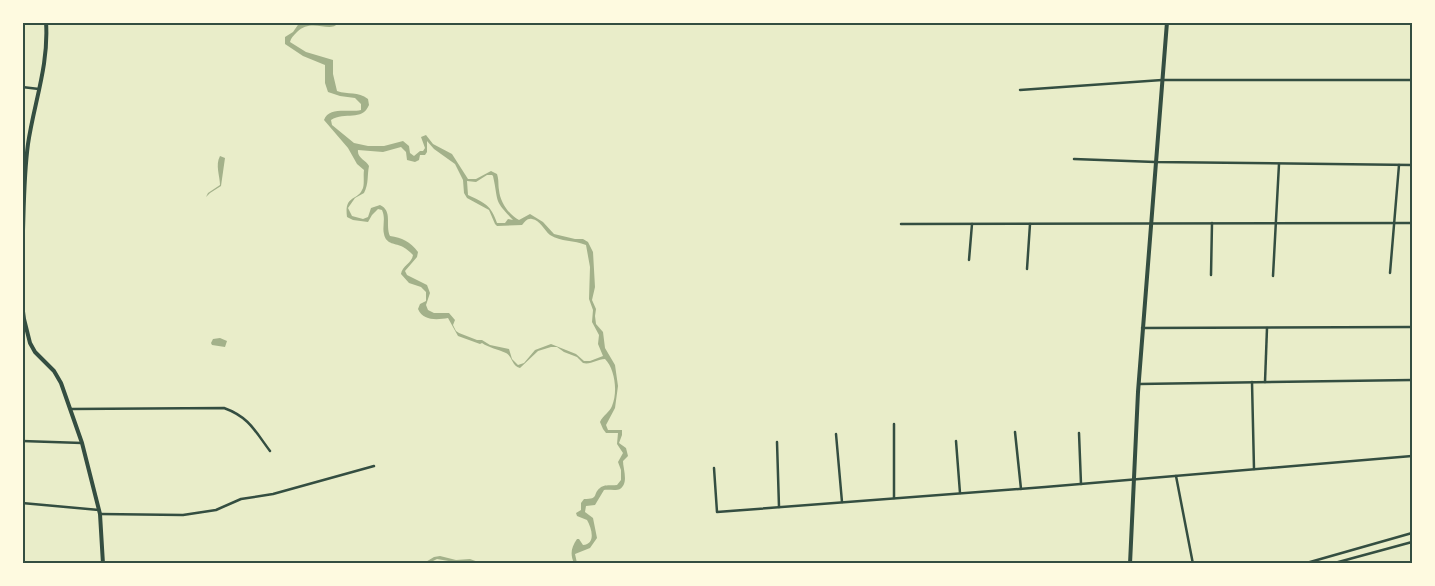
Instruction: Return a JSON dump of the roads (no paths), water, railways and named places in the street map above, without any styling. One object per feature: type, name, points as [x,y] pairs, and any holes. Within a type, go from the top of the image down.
[{"type":"main road","points":[[22,256],[27,156],[46,48],[46,22]]},
{"type":"main road","points":[[1130,564],[1138,384],[1167,22]]},
{"type":"main road","points":[[22,304],[23,320],[32,347],[58,377],[82,443],[99,512],[103,564]]},
{"type":"street","points":[[1020,90],[1162,80],[1412,80]]},
{"type":"street","points":[[22,87],[40,89]]},
{"type":"street","points":[[1074,159],[1155,162],[1412,165]]},
{"type":"street","points":[[1273,276],[1278,164]]},
{"type":"street","points":[[1390,273],[1399,165]]},
{"type":"street","points":[[901,224],[1412,223]]},
{"type":"street","points":[[969,260],[972,224]]},
{"type":"street","points":[[1026,269],[1030,224]]},
{"type":"street","points":[[1210,275],[1212,224]]},
{"type":"street","points":[[1142,328],[1412,327]]},
{"type":"street","points":[[1265,382],[1267,328]]},
{"type":"street","points":[[1138,384],[1412,380]]},
{"type":"street","points":[[1252,382],[1254,469]]},
{"type":"street","points":[[71,409],[224,408],[247,419],[270,451]]},
{"type":"street","points":[[894,424],[894,498]]},
{"type":"street","points":[[1015,432],[1021,489]]},
{"type":"street","points":[[1079,433],[1081,484]]},
{"type":"street","points":[[836,434],[842,502]]},
{"type":"street","points":[[956,441],[960,493]]},
{"type":"street","points":[[22,442],[82,443]]},
{"type":"street","points":[[777,442],[779,507]]},
{"type":"street","points":[[714,468],[717,512],[1412,456]]},
{"type":"street","points":[[22,503],[99,512],[183,515],[216,510],[241,500],[273,494],[374,466]]},
{"type":"street","points":[[1176,476],[1193,564]]},
{"type":"street","points":[[1304,564],[1412,533]]},
{"type":"street","points":[[1332,564],[1412,542]]},
{"type":"street","points":[[1320,559],[1321,564]]}]
